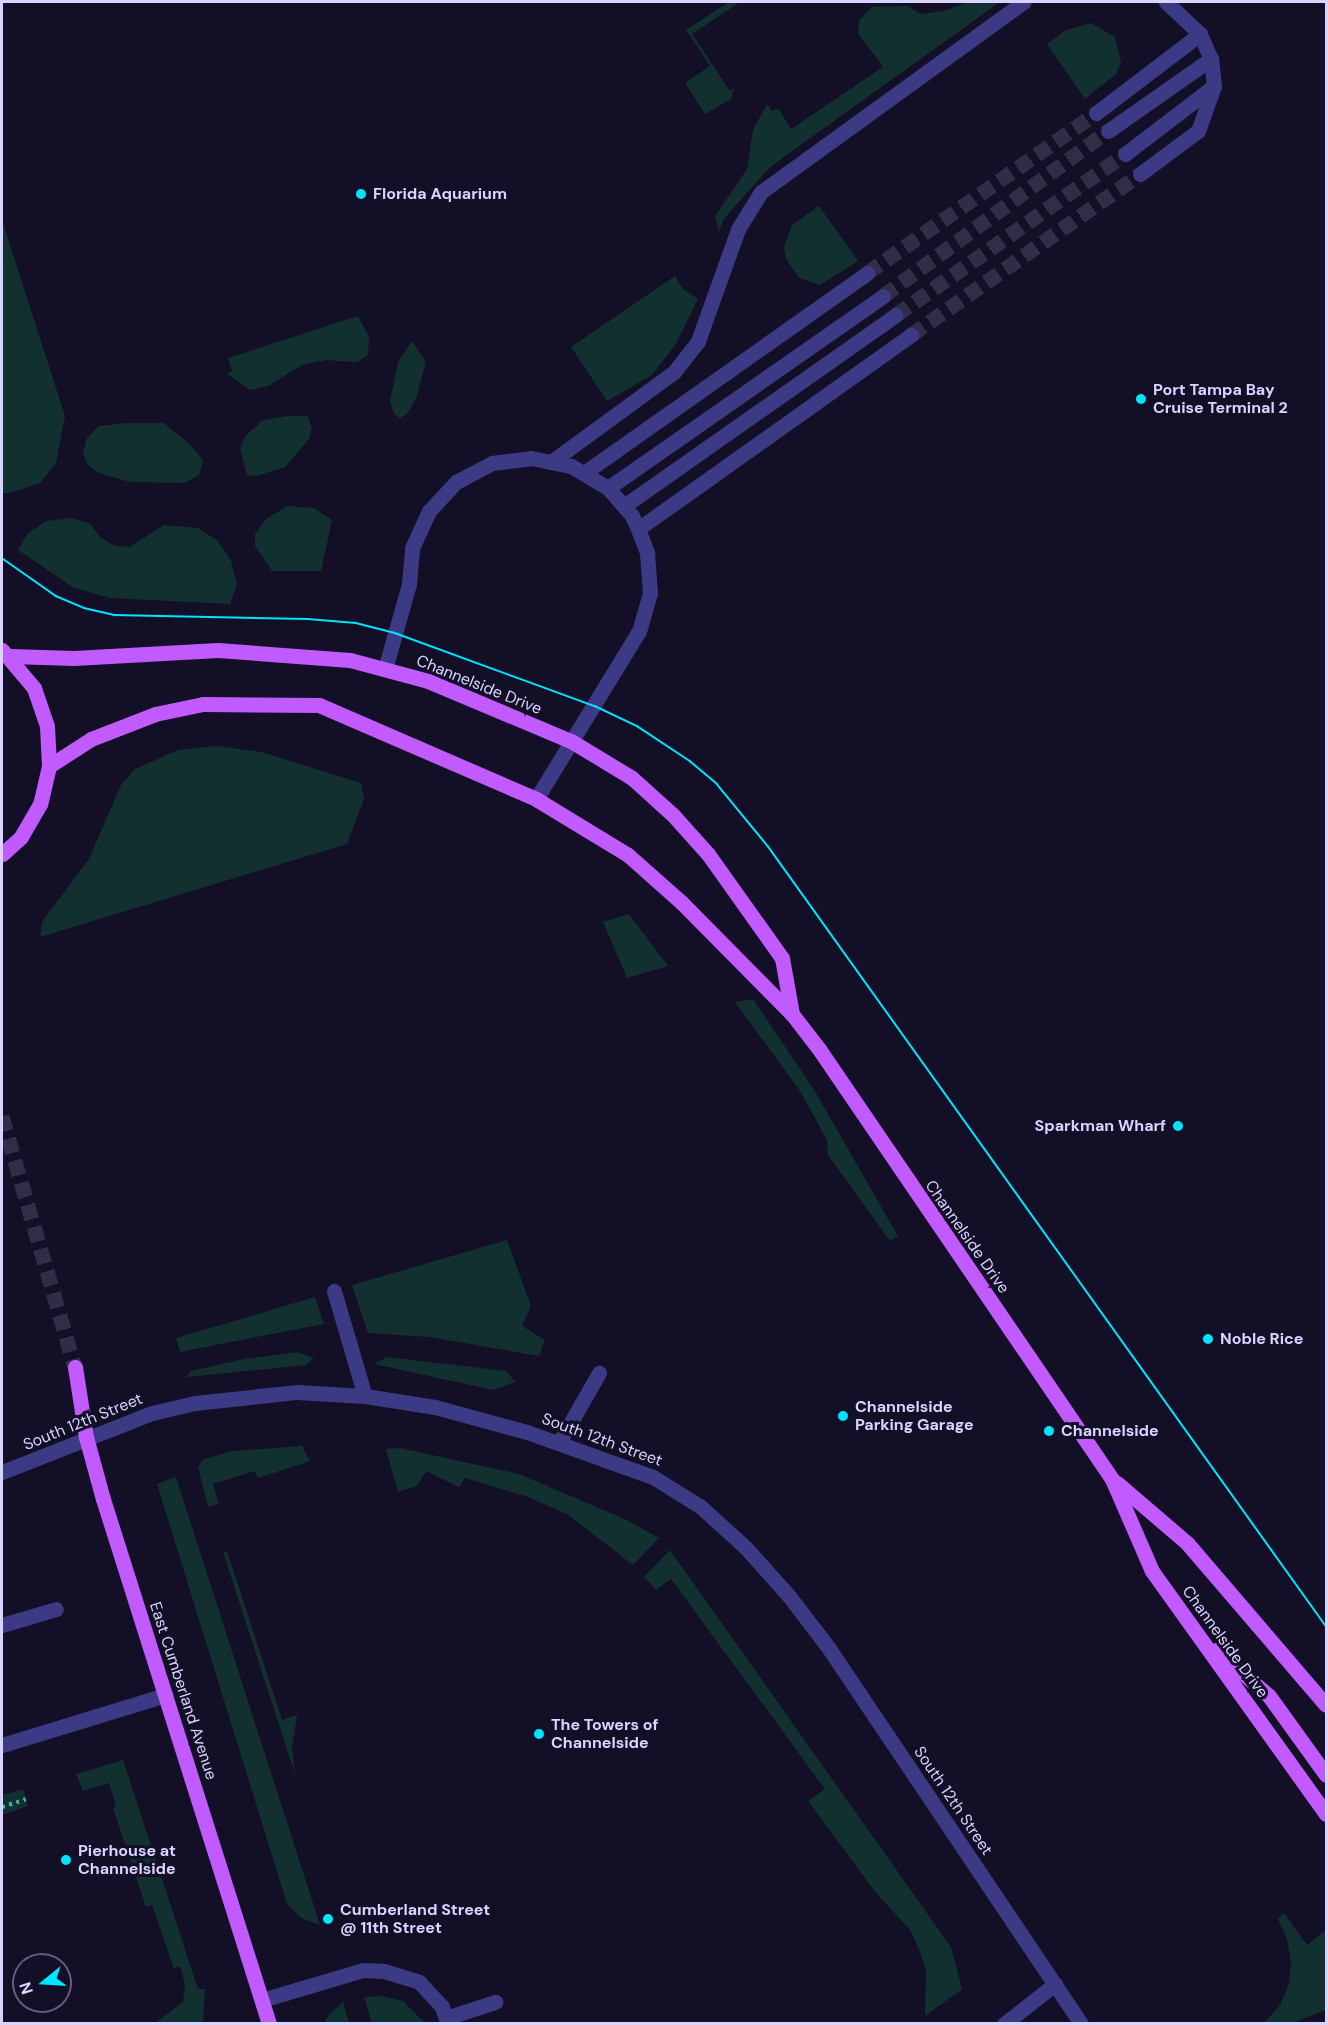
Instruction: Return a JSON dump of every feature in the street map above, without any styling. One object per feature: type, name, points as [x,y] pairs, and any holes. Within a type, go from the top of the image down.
[{"type":"main road","name":"Channelside Drive","points":[[6,653],[274,651],[350,660],[428,681],[571,741],[632,778],[698,841],[782,958],[792,1014]]},
{"type":"main road","points":[[2,854],[20,838],[40,804],[49,766],[47,726],[34,688],[6,653]]},
{"type":"main road","name":"Channelside Drive","points":[[49,766],[91,739],[155,714],[203,704],[293,702],[319,705],[536,799],[628,855],[681,902],[792,1014],[1112,1479],[1152,1571],[1326,1814]]},
{"type":"main road","name":"East Cumberland Avenue","points":[[75,1367],[86,1437],[269,2024]]},
{"type":"main road","name":"Channelside Drive","points":[[1112,1479],[1186,1543],[1326,1704]]},
{"type":"main road","points":[[1196,1633],[1269,1696],[1326,1775]]},
{"type":"street","points":[[550,462],[674,372],[698,341],[738,229],[761,192],[1023,2]]},
{"type":"street","points":[[1140,174],[1198,131],[1214,86],[1211,59],[1200,34],[1166,2]]},
{"type":"street","points":[[1096,113],[1200,34]]},
{"type":"street","points":[[1108,131],[1211,59]]},
{"type":"street","points":[[1125,154],[1214,86]]},
{"type":"street","points":[[584,473],[867,273]]},
{"type":"street","points":[[608,488],[883,296]]},
{"type":"street","points":[[624,506],[896,315]]},
{"type":"street","points":[[638,529],[911,335]]},
{"type":"street","points":[[385,669],[409,584],[412,548],[429,511],[456,482],[492,463],[531,458],[584,473],[608,488],[624,506],[638,529],[647,553],[650,593],[639,631],[536,799]]},
{"type":"street","points":[[334,1292],[365,1396]]},
{"type":"street","points":[[559,1443],[599,1373]]},
{"type":"street","name":"South 12th Street","points":[[2,1472],[86,1437],[195,1403],[297,1392],[365,1396],[435,1407],[559,1443],[676,1489],[746,1548],[828,1647],[1081,2024]]},
{"type":"street","points":[[2,1625],[56,1609]]},
{"type":"street","points":[[2,1745],[166,1695]]},
{"type":"street","points":[[262,2000],[363,1970],[384,1971],[419,1982],[442,2007],[447,2021],[495,2002]]},
{"type":"street","points":[[1004,2024],[1055,1984]]},
{"type":"path","points":[[2,1807],[26,1799]]},
{"type":"green space","points":[[729,2],[740,2],[692,34],[730,91],[734,88],[731,99],[705,114],[685,83],[710,66],[686,30]]},
{"type":"green space","points":[[968,2],[1000,2],[770,167],[723,220],[719,232],[715,216],[747,169],[753,130],[767,104],[772,111],[778,108],[791,129],[883,67],[858,33],[859,21],[871,7],[907,6],[921,14],[944,11]]},
{"type":"green space","points":[[1091,23],[1115,37],[1121,63],[1116,74],[1085,99],[1047,44],[1066,30]]},
{"type":"green space","points":[[819,206],[858,261],[820,285],[799,278],[786,259],[784,247],[792,225]]},
{"type":"green space","points":[[2,220],[65,416],[56,463],[40,483],[10,493],[2,493]]},
{"type":"green space","points":[[675,276],[682,288],[698,299],[676,344],[652,375],[607,401],[571,347]]},
{"type":"green space","points":[[358,316],[369,337],[368,355],[357,362],[326,360],[302,365],[268,386],[250,390],[227,374],[232,371],[228,358]]},
{"type":"green space","points":[[412,341],[426,362],[416,399],[407,414],[400,418],[394,414],[390,401],[398,362]]},
{"type":"green space","points":[[287,416],[308,416],[312,429],[309,439],[285,467],[257,476],[247,475],[240,448],[245,436],[263,420]]},
{"type":"green space","points":[[164,423],[192,446],[203,461],[199,475],[184,483],[130,482],[99,473],[87,464],[83,453],[87,438],[99,426]]},
{"type":"green space","points":[[288,506],[314,508],[332,520],[321,571],[272,571],[255,546],[255,534],[267,518]]},
{"type":"green space","points":[[72,518],[90,524],[101,538],[115,546],[130,547],[164,525],[198,528],[217,540],[231,560],[237,584],[230,604],[110,598],[74,588],[18,550],[27,534],[46,521]]},
{"type":"green space","points":[[217,746],[261,752],[361,783],[364,799],[347,844],[40,937],[42,922],[89,859],[121,785],[135,769],[178,750]]},
{"type":"green space","points":[[629,914],[668,966],[627,978],[603,922]]},
{"type":"green space","points":[[753,999],[813,1088],[898,1236],[890,1241],[828,1155],[827,1140],[800,1091],[735,1002]]},
{"type":"green space","points":[[507,1240],[531,1306],[522,1326],[545,1340],[539,1356],[429,1337],[368,1333],[352,1285]]},
{"type":"green space","points":[[315,1297],[324,1324],[180,1352],[176,1338]]},
{"type":"green space","points":[[298,1352],[314,1358],[306,1365],[187,1377],[191,1371],[244,1359]]},
{"type":"green space","points":[[387,1357],[506,1371],[516,1382],[493,1390],[374,1364]]},
{"type":"green space","points":[[302,1446],[310,1461],[258,1478],[255,1471],[213,1484],[219,1504],[208,1507],[198,1467],[202,1460],[232,1451]]},
{"type":"green space","points":[[400,1448],[519,1474],[627,1520],[659,1538],[633,1565],[567,1514],[528,1497],[465,1478],[459,1487],[426,1471],[417,1486],[398,1492],[386,1449]]},
{"type":"green space","points":[[176,1477],[320,1925],[301,1918],[287,1904],[157,1484]]},
{"type":"green space","points":[[670,1550],[951,1947],[962,1989],[925,2016],[926,1970],[919,1949],[910,1930],[876,1893],[808,1801],[825,1789],[671,1579],[656,1590],[644,1577]]},
{"type":"green space","points":[[227,1551],[282,1720],[297,1715],[292,1748],[295,1774],[223,1552]]},
{"type":"green space","points":[[123,1760],[198,1989],[205,1989],[203,2023],[155,2023],[183,2002],[185,1984],[180,1966],[174,1968],[152,1905],[146,1907],[113,1808],[116,1806],[109,1783],[83,1791],[76,1774]]},
{"type":"green space","points":[[23,1789],[28,1806],[2,1815],[2,1795]]},
{"type":"green space","points":[[1284,1913],[1307,1945],[1326,1930],[1326,2010],[1292,2023],[1264,2023],[1280,2005],[1289,1984],[1291,1962],[1287,1939],[1278,1919]]},
{"type":"green space","points":[[381,1996],[403,2001],[425,2023],[372,2023],[364,1997]]},
{"type":"green space","points":[[343,2002],[349,2023],[324,2023],[328,2016]]},
{"type":"tunnel","points":[[867,273],[1096,113]]},
{"type":"tunnel","points":[[883,296],[1108,131]]},
{"type":"tunnel","points":[[896,315],[1125,154]]},
{"type":"tunnel","points":[[911,335],[1140,174]]},
{"type":"tunnel","points":[[2,1116],[75,1367]]},
{"type":"tram line","points":[[2,558],[56,596],[84,608],[114,615],[308,619],[356,623],[395,633],[595,706],[637,726],[690,761],[717,784],[768,846],[1326,1626]]},
{"type":"place","name":"Florida Aquarium","points":[[361,194]]},
{"type":"place","name":"Port Tampa Bay Cruise Terminal 2","points":[[1141,399]]},
{"type":"place","name":"Sparkman Wharf","points":[[1178,1126]]},
{"type":"place","name":"Noble Rice","points":[[1208,1339]]},
{"type":"place","name":"Channelside Parking Garage","points":[[843,1416]]},
{"type":"place","name":"Channelside","points":[[1049,1431]]},
{"type":"place","name":"The Towers of Channelside","points":[[539,1734]]},
{"type":"place","name":"Pierhouse at Channelside","points":[[66,1860]]},
{"type":"place","name":"Cumberland Street @ 11th Street","points":[[328,1919]]}]
